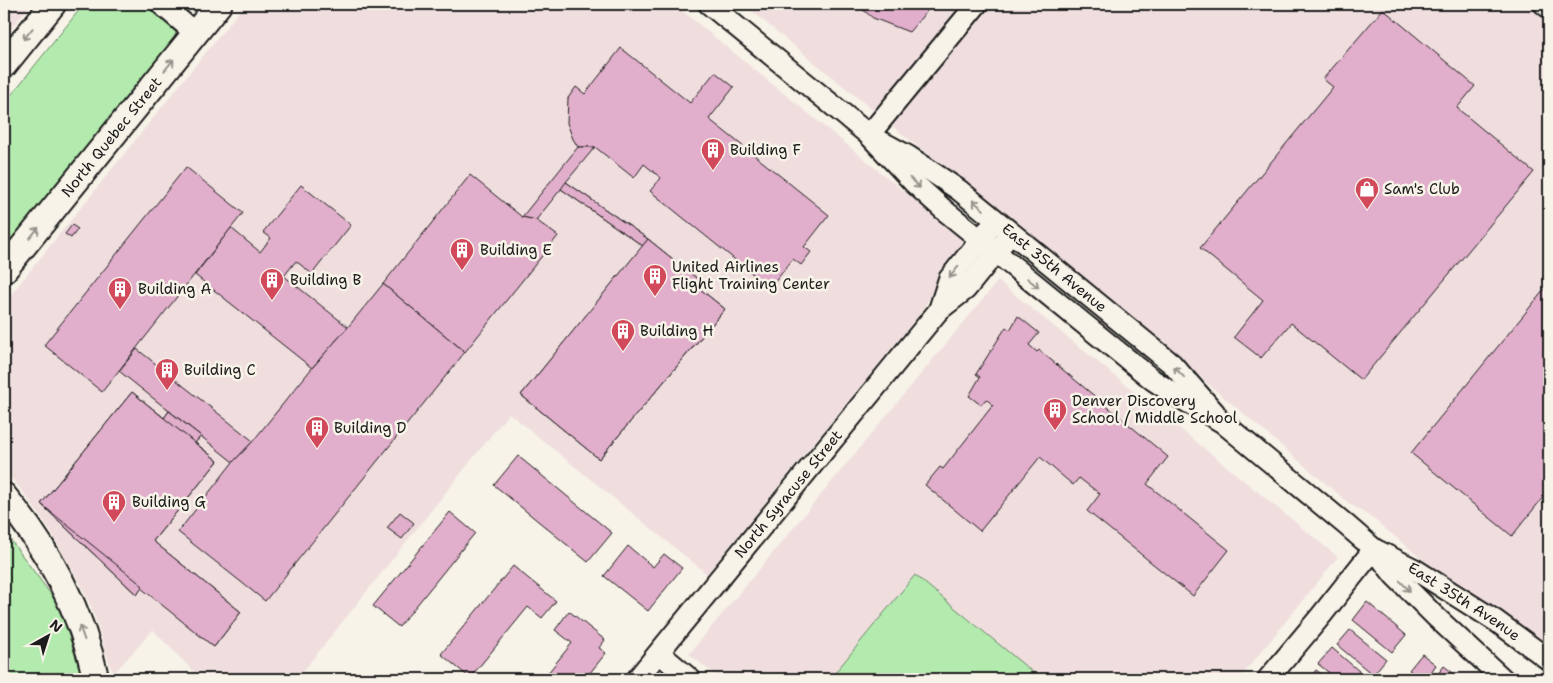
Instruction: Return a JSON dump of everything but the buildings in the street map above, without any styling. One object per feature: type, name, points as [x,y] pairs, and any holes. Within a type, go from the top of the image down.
[{"type":"main road","points":[[4,65],[53,4]]},
{"type":"main road","name":"North Quebec Street","points":[[4,270],[219,4]]},
{"type":"main road","points":[[4,496],[40,545],[60,577],[78,621],[93,664],[96,679]]},
{"type":"street","points":[[161,4],[195,33]]},
{"type":"street","name":"East 35th Avenue","points":[[708,4],[869,135],[913,182],[988,246],[1153,380],[1222,422]]},
{"type":"street","points":[[869,135],[977,4]]},
{"type":"street","points":[[1544,4],[1549,8]]},
{"type":"street","name":"East 35th Avenue","points":[[869,135],[908,156],[959,190],[1172,364],[1222,422],[1374,549],[1404,585],[1503,679]]},
{"type":"street","name":"North Syracuse Street","points":[[637,679],[939,310],[949,279],[988,246],[1004,227]]},
{"type":"street","points":[[1268,679],[1374,549]]},
{"type":"street","name":"East 35th Avenue","points":[[1374,549],[1414,569],[1496,621],[1549,660]]},
{"type":"street","points":[[659,653],[690,679]]},
{"type":"shaded area","points":[[4,4],[31,4],[4,37]]},
{"type":"shaded area","name":"United Airlines Flight Training Center","points":[[245,4],[674,4],[959,236],[964,244],[918,316],[707,574],[509,413],[297,679],[201,679],[153,630],[113,674],[92,609],[80,583],[48,527],[4,470],[4,303]]},
{"type":"shaded area","points":[[743,4],[1528,4],[1549,21],[1549,648],[1429,565],[1376,521],[1346,501],[1231,403]]},
{"type":"shaded area","points":[[998,281],[1338,557],[1239,679],[720,679],[689,654]]},
{"type":"green space","points":[[84,4],[148,4],[174,26],[176,32],[174,39],[4,251],[4,104]]},
{"type":"green space","points":[[4,531],[55,600],[83,679],[4,679]]},
{"type":"green space","points":[[915,575],[1041,679],[830,679]]},
{"type":"place","name":"Building F","points":[[713,171]]},
{"type":"place","name":"Sam's Club","points":[[1367,210]]},
{"type":"place","name":"Building E","points":[[462,271]]},
{"type":"place","name":"United Airlines Flight Training Center","points":[[655,297]]},
{"type":"place","name":"Building B","points":[[272,301]]},
{"type":"place","name":"Building A","points":[[120,310]]},
{"type":"place","name":"Building H","points":[[623,352]]},
{"type":"place","name":"Building C","points":[[167,391]]},
{"type":"place","name":"Denver Discovery School / Middle School","points":[[1055,431]]},
{"type":"place","name":"Building D","points":[[317,449]]},
{"type":"place","name":"Building G","points":[[114,523]]}]
